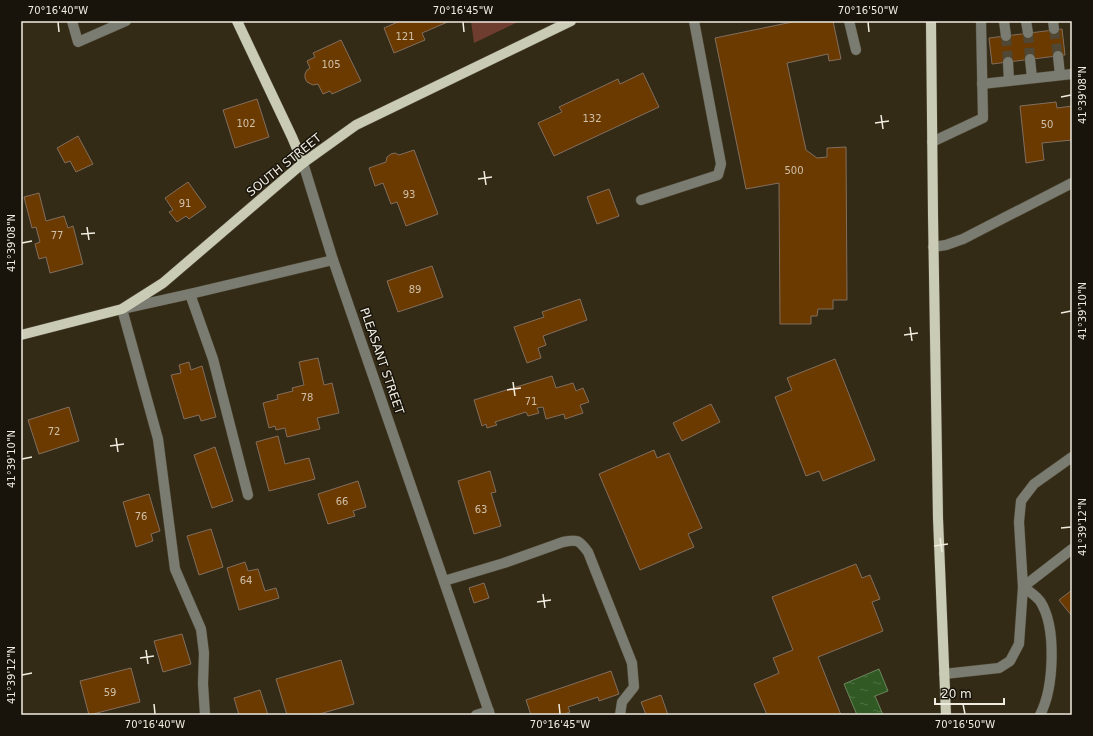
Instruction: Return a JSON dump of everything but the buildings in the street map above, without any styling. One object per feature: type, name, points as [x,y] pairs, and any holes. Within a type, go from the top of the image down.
[{"type":"main road","name":"PLEASANT STREET","points":[[237,21],[292,137],[303,164]]},
{"type":"main road","name":"SOUTH STREET","points":[[21,335],[122,309],[163,283],[303,164],[356,125],[571,21]]},
{"type":"main road","points":[[931,21],[938,518],[946,715]]},
{"type":"street","points":[[72,21],[78,42],[126,21]]},
{"type":"street","points":[[641,200],[718,176],[721,164],[694,21]]},
{"type":"street","points":[[849,21],[856,50]]},
{"type":"street","points":[[932,142],[983,118],[981,21]]},
{"type":"street","points":[[1004,21],[1006,36]]},
{"type":"street","points":[[1026,21],[1028,33]]},
{"type":"street","points":[[1058,56],[1060,75]]},
{"type":"street","points":[[1030,59],[1032,78]]},
{"type":"street","points":[[1008,62],[1010,81]]},
{"type":"street","points":[[982,84],[1072,74]]},
{"type":"street","name":"PLEASANT STREET","points":[[303,164],[333,260],[489,713]]},
{"type":"street","points":[[933,247],[958,241],[1072,183]]},
{"type":"street","points":[[205,715],[203,684],[204,653],[201,629],[175,569],[158,439],[122,309],[333,260]]},
{"type":"street","points":[[190,294],[213,359],[248,495]]},
{"type":"street","points":[[944,674],[999,668],[1010,661],[1019,644],[1023,587],[1019,522],[1021,501],[1034,484],[1072,457]]},
{"type":"street","points":[[444,581],[504,563],[563,542],[573,540],[581,543],[588,552],[632,663],[634,687],[622,702],[620,715]]},
{"type":"street","points":[[1023,587],[1072,549]]},
{"type":"street","points":[[1023,587],[1039,600],[1050,626],[1052,650],[1050,684],[1043,710],[1040,715]]},
{"type":"street","points":[[476,715],[489,713]]},
{"type":"shaded area","points":[[471,21],[520,21],[474,43]]},
{"type":"water","points":[[879,669],[888,691],[875,696],[883,715],[857,715],[844,684]]},
{"type":"tunnel","points":[[1054,29],[1058,56]]},
{"type":"tunnel","points":[[1028,33],[1030,59]]},
{"type":"tunnel","points":[[1006,36],[1008,62]]}]
